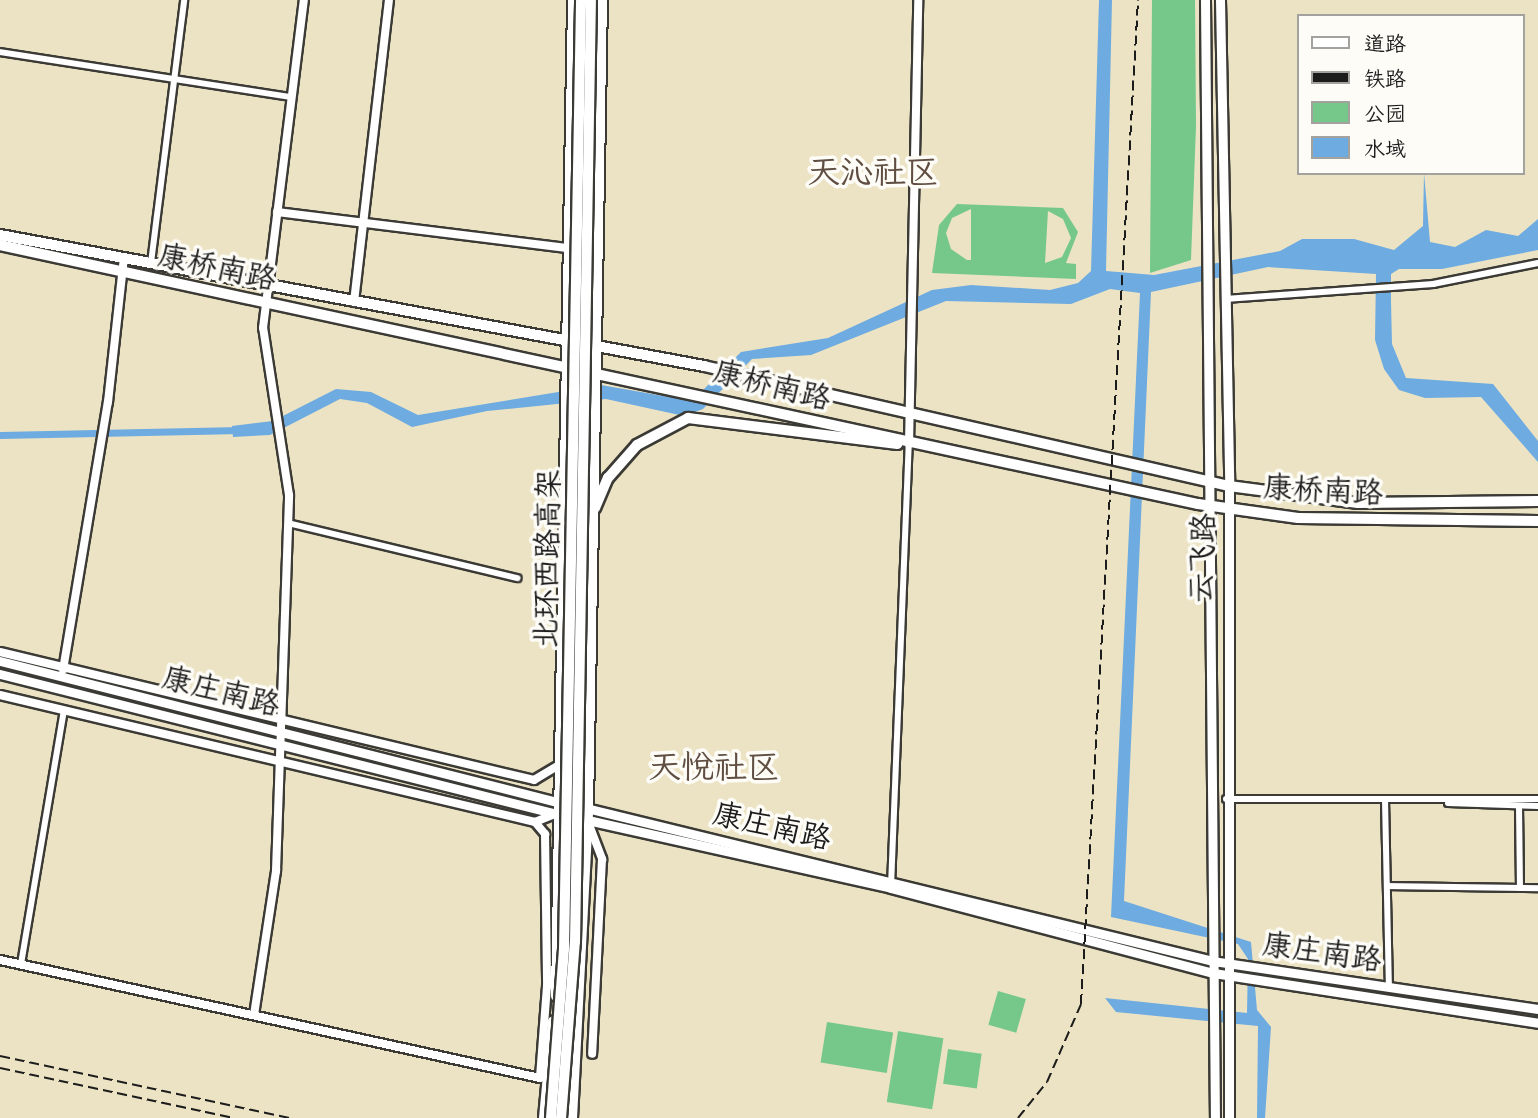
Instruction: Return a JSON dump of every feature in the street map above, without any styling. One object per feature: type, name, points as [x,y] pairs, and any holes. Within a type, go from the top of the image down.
[{"type":"highway","name":"北环西路高架","points":[[551,1118],[564,949],[581,0]]},
{"type":"highway","name":"北环西路高架","points":[[561,1118],[575,942],[591,0]]},
{"type":"main road","points":[[544,1118],[556,994],[555,814],[573,0]]},
{"type":"main road","points":[[572,1118],[582,975],[588,814],[602,0]]},
{"type":"main road","name":"云飞路","points":[[1205,0],[1215,1118]]},
{"type":"main road","name":"云飞路","points":[[1220,0],[1229,486],[1226,799],[1229,1118]]},
{"type":"main road","name":"康桥南路","points":[[0,234],[704,366],[1127,465],[1229,486],[1358,503],[1538,501]]},
{"type":"main road","name":"康桥南路","points":[[0,246],[565,367],[595,376],[682,388],[907,444],[1208,505],[1298,518],[1538,521]]},
{"type":"main road","points":[[592,515],[608,478],[637,445],[688,418],[907,444]]},
{"type":"main road","name":"康庄南路","points":[[0,661],[62,671],[556,802],[588,814],[891,888],[1213,973],[1538,1023]]},
{"type":"main road","name":"康庄南路","points":[[0,674],[555,814],[588,814],[891,878],[1213,961],[1538,1009]]},
{"type":"street","points":[[151,263],[184,0]]},
{"type":"street","points":[[254,1014],[275,884],[288,523],[281,430],[273,397],[266,303],[304,0]]},
{"type":"street","points":[[354,302],[359,223],[389,0]]},
{"type":"street","points":[[891,888],[908,414],[918,0]]},
{"type":"street","points":[[0,52],[292,97]]},
{"type":"street","points":[[277,212],[568,248]]},
{"type":"street","points":[[62,671],[104,427],[124,258]]},
{"type":"street","points":[[1225,295],[1411,286],[1538,263]]},
{"type":"street","points":[[288,523],[517,578]]},
{"type":"street","points":[[0,652],[62,671],[281,718],[534,780],[557,766]]},
{"type":"street","points":[[0,695],[280,765],[536,822],[555,814]]},
{"type":"street","points":[[21,964],[64,711]]},
{"type":"street","points":[[1226,799],[1538,799]]},
{"type":"street","points":[[1385,800],[1389,987]]},
{"type":"street","points":[[1404,800],[1538,806]]},
{"type":"street","points":[[1519,806],[1520,888]]},
{"type":"street","points":[[588,814],[602,859],[592,1054]]},
{"type":"street","points":[[0,960],[540,1078],[547,972],[545,834],[536,822]]},
{"type":"street","points":[[1387,886],[1538,888]]},
{"type":"green space","points":[[1152,0],[1195,0],[1196,126],[1191,260],[1150,273]]},
{"type":"green space","points":[[957,204],[1063,208],[1078,232],[1066,263],[1076,264],[1076,279],[932,273],[939,225]],"holes":[[[971,209],[971,260],[967,260],[951,249],[946,233],[952,218]],[[1048,211],[1063,219],[1071,238],[1062,257],[1045,263]]]},
{"type":"green space","points":[[998,991],[1026,999],[1016,1033],[988,1025]]},
{"type":"green space","points":[[827,1022],[893,1032],[887,1073],[821,1062]]},
{"type":"green space","points":[[898,1031],[943,1038],[932,1109],[887,1102]]},
{"type":"green space","points":[[948,1049],[982,1054],[977,1088],[943,1084]]},
{"type":"water","points":[[1099,0],[1112,0],[1106,271],[1154,275],[1280,251],[1302,239],[1354,239],[1394,250],[1423,226],[1424,175],[1430,242],[1455,247],[1486,230],[1518,236],[1538,219],[1538,250],[1442,269],[1399,269],[1391,274],[1391,301],[1392,344],[1406,378],[1493,384],[1538,441],[1538,462],[1481,397],[1425,398],[1399,390],[1384,369],[1375,340],[1376,274],[1268,267],[1151,292],[1124,901],[1251,942],[1257,1010],[1271,1027],[1265,1118],[1257,1118],[1258,1026],[1116,1012],[1105,998],[1247,1013],[1248,959],[1238,944],[1111,917],[1140,293],[1110,289],[1071,304],[946,301],[811,355],[752,359],[703,409],[684,416],[606,399],[487,411],[412,427],[367,403],[340,399],[270,435],[233,437],[232,426],[273,421],[336,389],[371,392],[418,415],[601,385],[692,401],[741,352],[828,338],[932,290],[971,285],[1050,290],[1078,283],[1091,271]]},
{"type":"waterway","points":[[0,435],[241,430]]},
{"type":"railway","points":[[1018,1118],[1047,1082],[1081,1004],[1138,0]]},
{"type":"railway","points":[[0,1056],[289,1118]]},
{"type":"railway","points":[[0,1068],[234,1118]]},
{"type":"district","name":"天沁社区","points":[[873,173]]},
{"type":"district","name":"天悦社区","points":[[714,768]]}]
